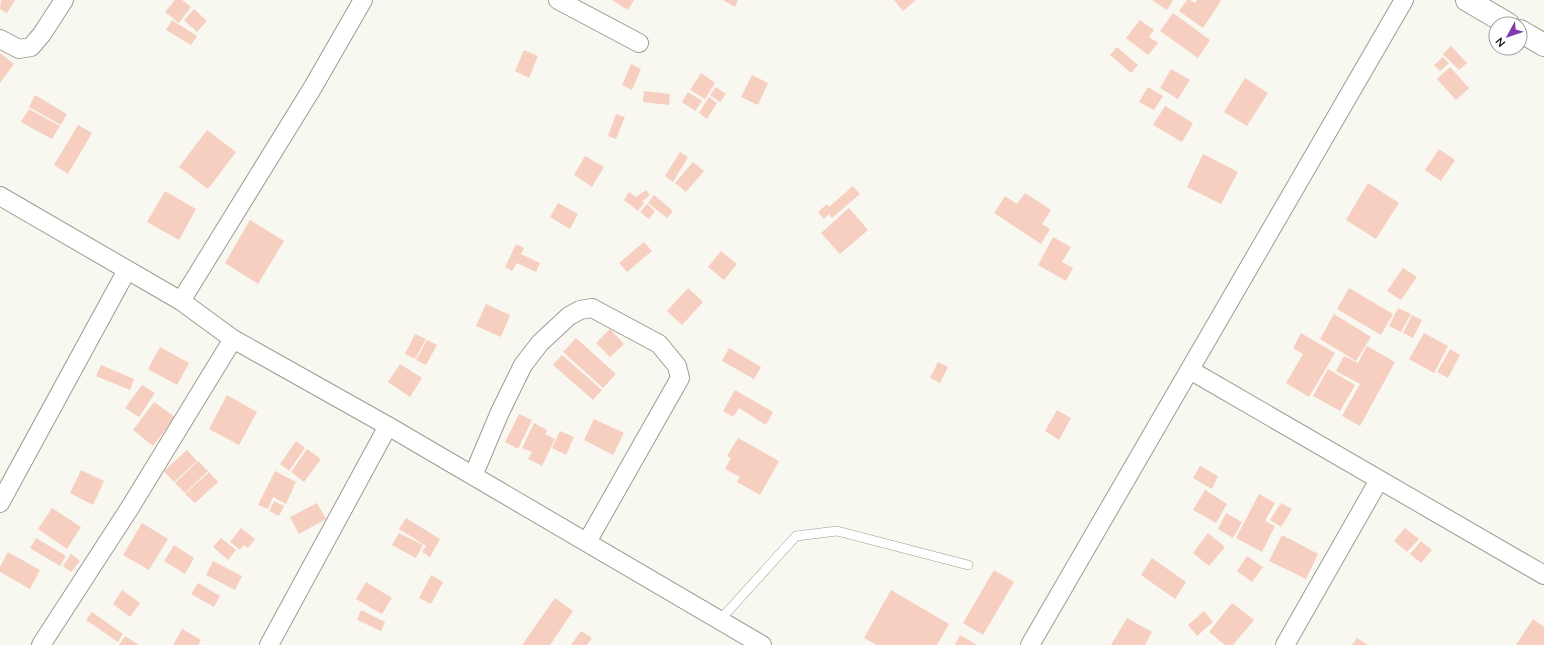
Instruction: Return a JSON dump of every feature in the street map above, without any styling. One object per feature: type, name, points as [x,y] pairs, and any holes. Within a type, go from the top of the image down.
[{"type":"street","points":[[0,39],[19,50],[32,47],[64,0]]},
{"type":"street","points":[[181,301],[313,87],[363,0]]},
{"type":"street","points":[[558,0],[639,43]]},
{"type":"street","points":[[1030,645],[1404,0]]},
{"type":"street","points":[[1467,0],[1494,16]]},
{"type":"street","points":[[1528,36],[1544,45]]},
{"type":"street","points":[[0,196],[181,301],[233,338],[388,426],[762,645]]},
{"type":"street","points":[[0,503],[127,270]]},
{"type":"street","points":[[473,476],[500,412],[523,365],[540,343],[568,316],[580,310],[592,308],[660,344],[677,366],[680,378],[587,542]]},
{"type":"street","points":[[41,645],[131,506],[233,338]]},
{"type":"street","points":[[1190,370],[1544,576]]},
{"type":"street","points":[[269,645],[388,426]]},
{"type":"street","points":[[1285,645],[1379,480]]},
{"type":"lane","points":[[720,620],[796,536],[837,532],[968,565]]},
{"type":"building","points":[[1,0],[15,0],[7,13],[0,9]]},
{"type":"building","points":[[175,0],[182,0],[191,7],[179,23],[165,12]]},
{"type":"building","points":[[612,0],[634,0],[628,10]]},
{"type":"building","points":[[723,0],[738,0],[735,7]]},
{"type":"building","points":[[894,0],[916,0],[903,11]]},
{"type":"building","points":[[1152,0],[1173,0],[1167,10]]},
{"type":"building","points":[[1187,0],[1195,3],[1197,0],[1221,1],[1203,28],[1179,11]]},
{"type":"building","points":[[194,9],[207,21],[197,32],[184,20]]},
{"type":"building","points":[[1173,13],[1210,40],[1198,58],[1160,31]]},
{"type":"building","points":[[172,20],[197,36],[191,45],[166,30]]},
{"type":"building","points":[[1140,20],[1154,30],[1149,37],[1158,43],[1148,55],[1126,38]]},
{"type":"building","points":[[1451,46],[1467,63],[1459,70],[1443,54]]},
{"type":"building","points":[[1117,47],[1138,65],[1131,73],[1110,55]]},
{"type":"building","points":[[524,50],[538,56],[529,78],[515,71]]},
{"type":"building","points":[[0,53],[14,64],[0,83]]},
{"type":"building","points":[[1443,57],[1449,63],[1440,71],[1434,65]]},
{"type":"building","points":[[631,64],[641,69],[632,90],[622,85]]},
{"type":"building","points":[[1450,67],[1469,88],[1456,100],[1437,79]]},
{"type":"building","points":[[1171,69],[1190,80],[1178,99],[1160,88]]},
{"type":"building","points":[[701,73],[715,83],[705,99],[690,90]]},
{"type":"building","points":[[752,75],[768,83],[758,105],[741,97]]},
{"type":"building","points":[[1245,78],[1268,93],[1247,126],[1224,112]]},
{"type":"building","points":[[716,87],[726,94],[720,102],[710,95]]},
{"type":"building","points":[[1148,87],[1163,96],[1154,110],[1139,102]]},
{"type":"building","points":[[644,91],[670,94],[669,105],[643,102]]},
{"type":"building","points":[[688,92],[702,101],[695,111],[682,102]]},
{"type":"building","points":[[35,95],[67,114],[61,125],[29,107]]},
{"type":"building","points":[[709,97],[717,103],[707,119],[699,113]]},
{"type":"building","points":[[1165,106],[1193,123],[1182,142],[1153,125]]},
{"type":"building","points":[[29,109],[60,126],[52,139],[21,122]]},
{"type":"building","points":[[616,114],[625,117],[616,139],[608,136]]},
{"type":"building","points":[[78,125],[92,133],[68,174],[54,165]]},
{"type":"building","points":[[207,130],[236,152],[208,189],[179,167]]},
{"type":"building","points":[[1439,149],[1455,160],[1441,181],[1425,170]]},
{"type":"building","points":[[680,152],[688,157],[673,182],[665,176]]},
{"type":"building","points":[[1203,154],[1238,172],[1221,204],[1187,187]]},
{"type":"building","points":[[585,156],[604,167],[592,187],[574,175]]},
{"type":"building","points":[[693,162],[704,171],[686,192],[675,183]]},
{"type":"building","points":[[1368,183],[1399,203],[1376,239],[1346,220]]},
{"type":"building","points":[[853,186],[860,194],[832,218],[829,214],[824,219],[818,212],[827,204],[829,207]]},
{"type":"building","points":[[646,190],[650,195],[642,201],[644,203],[638,211],[624,200],[629,192],[636,197]]},
{"type":"building","points":[[165,191],[196,209],[179,240],[147,222]]},
{"type":"building","points":[[1025,193],[1051,210],[1042,224],[1050,229],[1041,244],[994,213],[1005,196],[1017,204]]},
{"type":"building","points":[[654,195],[673,211],[667,218],[648,203]]},
{"type":"building","points":[[558,203],[578,214],[570,229],[550,217]]},
{"type":"building","points":[[647,204],[655,211],[649,219],[640,212]]},
{"type":"building","points":[[849,208],[868,230],[840,254],[821,233]]},
{"type":"building","points":[[250,220],[284,241],[258,284],[225,263]]},
{"type":"building","points":[[1053,237],[1071,247],[1062,262],[1073,268],[1066,281],[1038,265]]},
{"type":"building","points":[[644,242],[652,251],[627,272],[619,263]]},
{"type":"building","points":[[516,244],[524,248],[521,254],[540,263],[536,272],[517,263],[512,271],[505,267]]},
{"type":"building","points":[[721,251],[737,264],[724,280],[708,267]]},
{"type":"building","points":[[1403,268],[1417,277],[1401,300],[1387,291]]},
{"type":"building","points":[[688,288],[703,302],[682,325],[667,311]]},
{"type":"building","points":[[1349,288],[1393,314],[1381,335],[1337,309]]},
{"type":"building","points":[[486,304],[510,315],[501,337],[476,326]]},
{"type":"building","points":[[1398,308],[1411,314],[1401,332],[1389,326]]},
{"type":"building","points":[[1334,314],[1371,337],[1356,361],[1320,339]]},
{"type":"building","points":[[1412,315],[1422,320],[1413,338],[1403,333]]},
{"type":"building","points":[[610,329],[624,344],[610,357],[596,343]]},
{"type":"building","points":[[1301,333],[1335,353],[1309,397],[1286,383],[1303,354],[1293,348]]},
{"type":"building","points":[[1424,333],[1448,346],[1434,373],[1409,359]]},
{"type":"building","points":[[415,334],[426,339],[415,359],[405,354]]},
{"type":"building","points":[[576,338],[616,374],[603,388],[563,352]]},
{"type":"building","points":[[427,340],[437,345],[426,365],[416,360]]},
{"type":"building","points":[[1367,346],[1395,362],[1360,426],[1342,416],[1360,384],[1336,371],[1344,356],[1358,363]]},
{"type":"building","points":[[160,347],[189,363],[177,385],[148,369]]},
{"type":"building","points":[[729,348],[761,367],[754,379],[722,361]]},
{"type":"building","points":[[1450,349],[1460,355],[1448,378],[1437,372]]},
{"type":"building","points":[[562,355],[602,390],[593,400],[553,365]]},
{"type":"building","points":[[938,362],[948,367],[940,383],[930,378]]},
{"type":"building","points":[[400,364],[422,378],[410,397],[388,382]]},
{"type":"building","points":[[101,365],[134,379],[130,390],[96,376]]},
{"type":"building","points":[[1328,369],[1355,385],[1340,411],[1313,396]]},
{"type":"building","points":[[142,385],[155,393],[139,417],[125,408]]},
{"type":"building","points":[[735,390],[773,412],[766,425],[739,408],[733,417],[723,411]]},
{"type":"building","points":[[227,395],[257,412],[239,445],[209,429]]},
{"type":"building","points":[[154,402],[175,417],[153,446],[133,430]]},
{"type":"building","points":[[1057,410],[1071,418],[1059,440],[1045,431]]},
{"type":"building","points":[[519,414],[532,420],[518,449],[505,442]]},
{"type":"building","points":[[594,419],[624,433],[613,455],[584,440]]},
{"type":"building","points":[[534,423],[547,430],[545,434],[555,439],[542,466],[528,459],[532,452],[522,448]]},
{"type":"building","points":[[560,431],[574,437],[566,455],[552,448]]},
{"type":"building","points":[[738,438],[779,461],[760,495],[737,482],[740,477],[725,469],[731,458],[727,456]]},
{"type":"building","points":[[296,441],[305,448],[289,471],[280,464]]},
{"type":"building","points":[[307,449],[321,459],[304,482],[291,472]]},
{"type":"building","points":[[187,450],[197,461],[174,482],[164,471]]},
{"type":"building","points":[[198,461],[208,471],[185,493],[175,483]]},
{"type":"building","points":[[1200,466],[1218,476],[1212,489],[1193,478]]},
{"type":"building","points":[[81,470],[104,481],[93,505],[70,493]]},
{"type":"building","points":[[275,471],[296,482],[286,504],[273,497],[268,509],[258,505]]},
{"type":"building","points":[[209,472],[218,482],[195,503],[185,494]]},
{"type":"building","points":[[1205,490],[1227,504],[1216,523],[1193,510]]},
{"type":"building","points":[[1259,494],[1275,503],[1265,521],[1275,526],[1262,552],[1236,538]]},
{"type":"building","points":[[274,501],[284,506],[279,516],[269,511]]},
{"type":"building","points":[[317,503],[326,519],[299,534],[290,517]]},
{"type":"building","points":[[1281,503],[1292,509],[1281,527],[1270,520]]},
{"type":"building","points":[[52,508],[81,527],[67,549],[38,529]]},
{"type":"building","points":[[1226,513],[1242,522],[1233,538],[1218,529]]},
{"type":"building","points":[[406,518],[440,539],[430,557],[422,552],[426,546],[399,529]]},
{"type":"building","points":[[142,523],[168,539],[149,570],[123,555]]},
{"type":"building","points":[[241,528],[255,539],[248,548],[244,545],[240,550],[230,542]]},
{"type":"building","points":[[1405,528],[1419,539],[1407,552],[1394,541]]},
{"type":"building","points":[[399,533],[423,545],[416,558],[392,545]]},
{"type":"building","points":[[1208,533],[1225,547],[1209,566],[1193,553]]},
{"type":"building","points":[[1282,535],[1318,554],[1306,579],[1269,561]]},
{"type":"building","points":[[36,538],[66,556],[60,566],[30,548]]},
{"type":"building","points":[[221,538],[236,550],[228,560],[213,547]]},
{"type":"building","points":[[1421,541],[1432,550],[1421,563],[1410,554]]},
{"type":"building","points":[[174,545],[194,558],[185,574],[164,561]]},
{"type":"building","points":[[8,552],[40,570],[30,589],[0,572],[0,567]]},
{"type":"building","points":[[71,554],[80,561],[71,572],[63,566]]},
{"type":"building","points":[[1247,556],[1263,567],[1252,582],[1237,571]]},
{"type":"building","points":[[1152,558],[1186,582],[1175,599],[1141,575]]},
{"type":"building","points":[[213,561],[242,576],[235,590],[206,575]]},
{"type":"building","points":[[994,570],[1014,582],[983,635],[963,623]]},
{"type":"building","points":[[431,575],[443,582],[431,604],[419,598]]},
{"type":"building","points":[[366,582],[392,598],[382,614],[356,599]]},
{"type":"building","points":[[198,583],[220,596],[214,607],[191,594]]},
{"type":"building","points":[[122,590],[140,603],[130,617],[113,604]]},
{"type":"building","points":[[891,590],[949,624],[937,645],[877,645],[864,638]]},
{"type":"building","points":[[555,598],[573,611],[550,645],[522,645]]},
{"type":"building","points":[[1232,603],[1254,620],[1233,645],[1225,645],[1209,632]]},
{"type":"building","points":[[361,610],[385,622],[381,631],[357,620]]},
{"type":"building","points":[[1204,611],[1213,622],[1197,636],[1188,625]]},
{"type":"building","points":[[92,612],[123,634],[118,642],[86,620]]},
{"type":"building","points":[[1127,618],[1152,632],[1145,645],[1111,645]]},
{"type":"building","points":[[1533,619],[1544,627],[1544,645],[1516,645]]},
{"type":"building","points":[[182,629],[201,640],[198,645],[173,645]]},
{"type":"building","points":[[581,631],[592,638],[587,645],[571,645]]},
{"type":"building","points":[[960,635],[977,645],[955,645]]},
{"type":"building","points":[[125,636],[139,645],[119,645]]},
{"type":"building","points":[[1357,638],[1368,645],[1352,645]]}]
